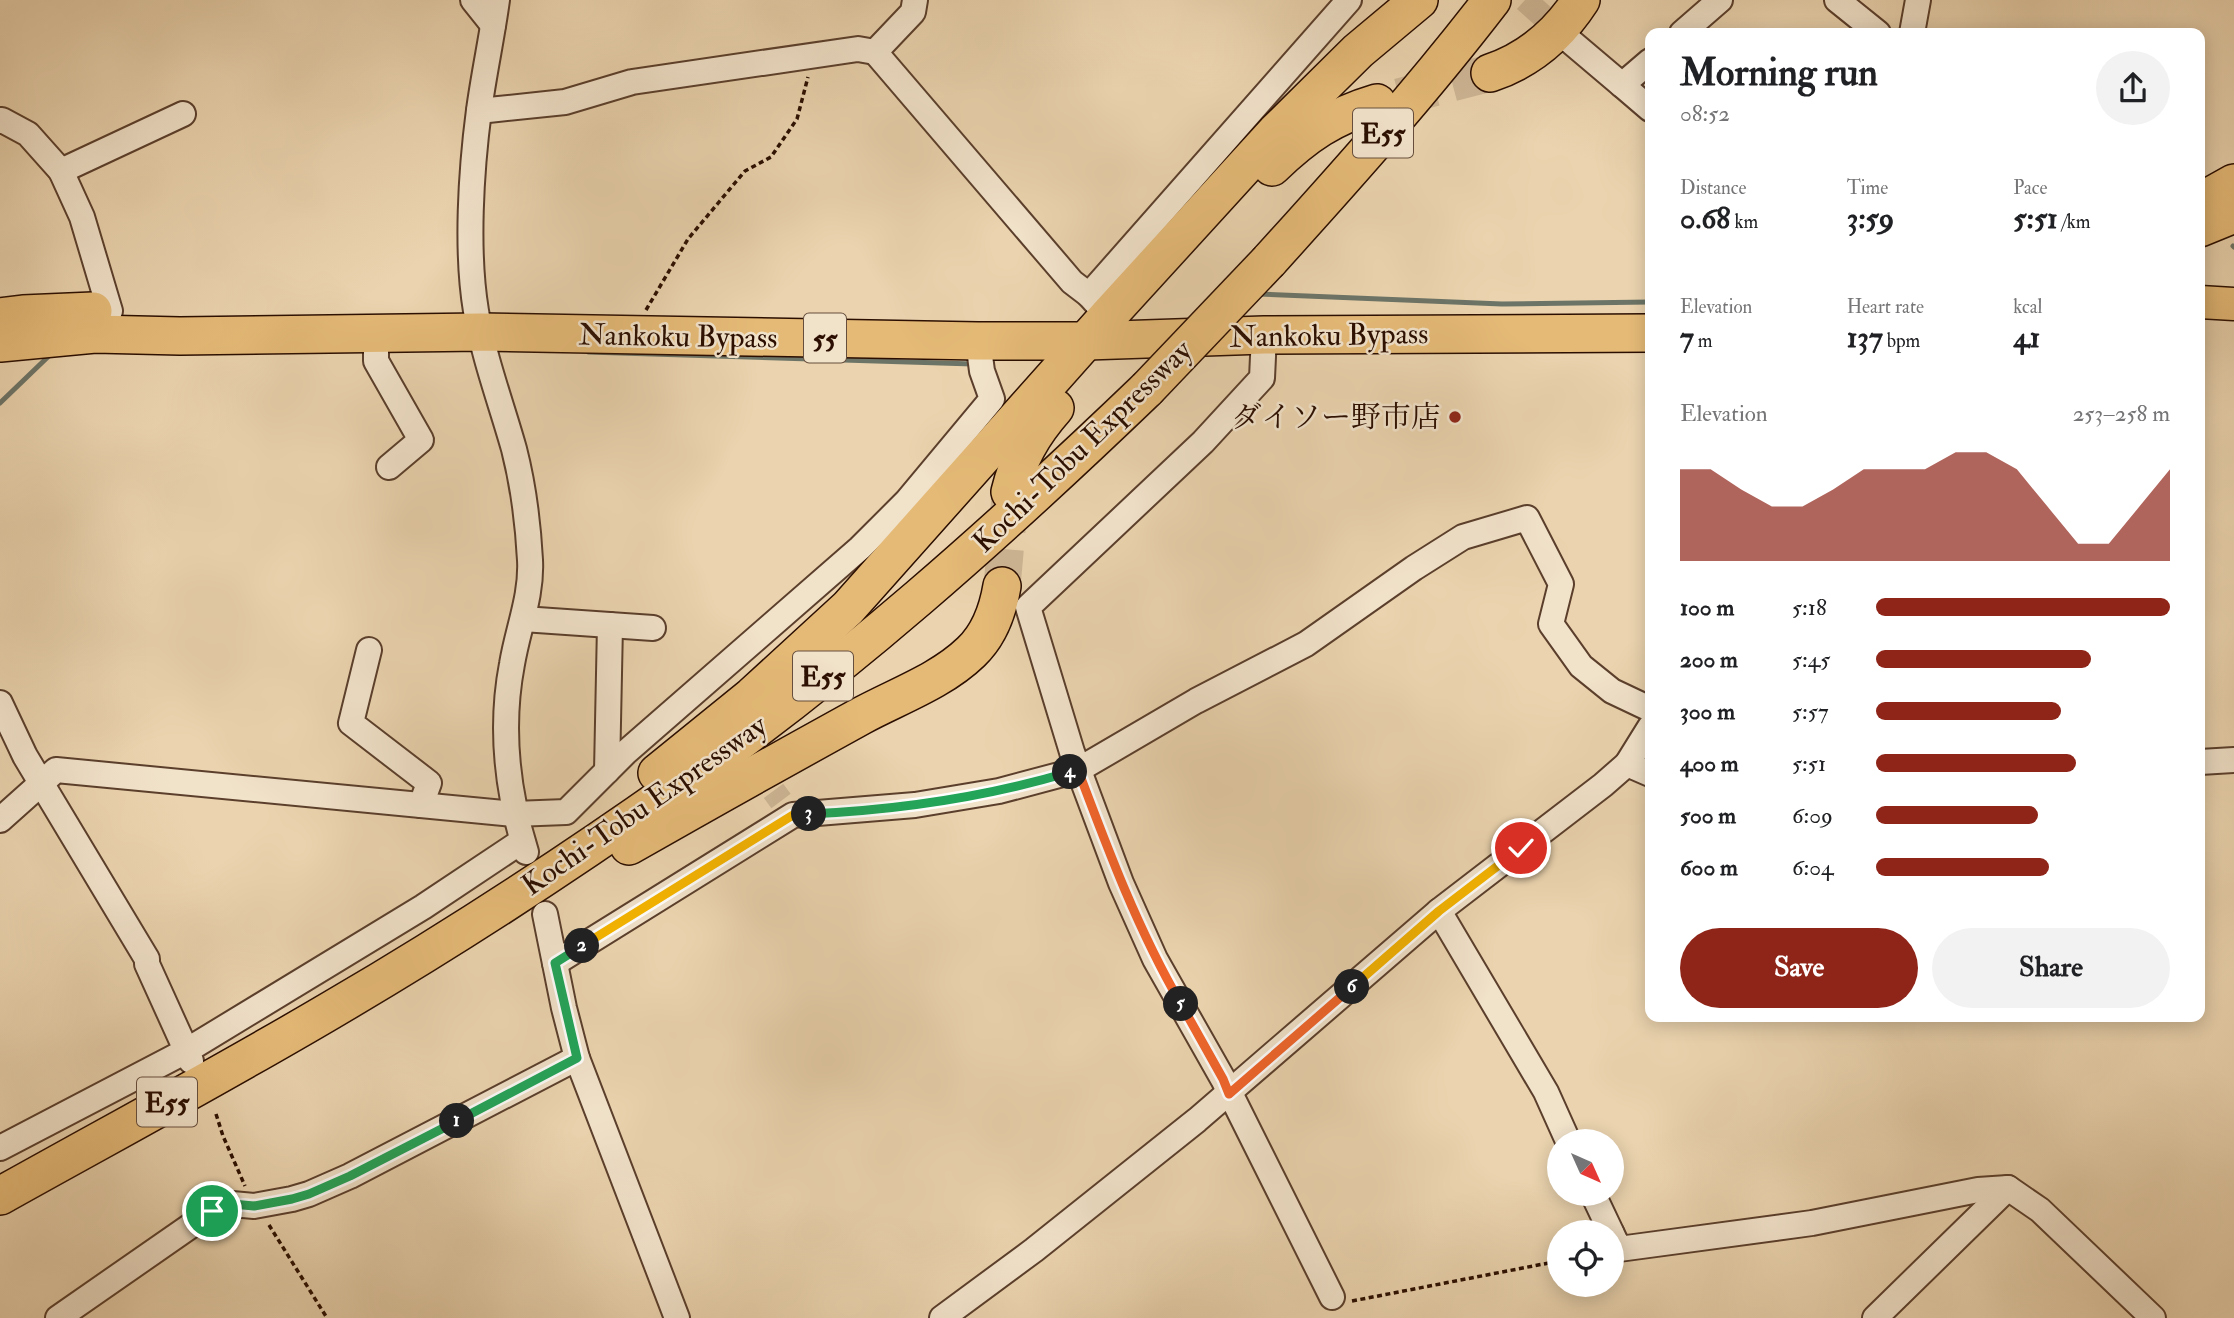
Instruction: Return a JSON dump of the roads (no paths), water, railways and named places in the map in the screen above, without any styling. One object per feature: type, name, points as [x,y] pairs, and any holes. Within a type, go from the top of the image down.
[{"type":"highway","points":[[468,925],[752,696],[848,608],[1319,88],[1419,0]]},
{"type":"highway","name":"Kochi-Tobu Expressway","points":[[0,1196],[334,1009],[600,840],[773,716],[968,555],[1147,389],[1366,154],[1492,0]]},
{"type":"highway","points":[[1490,73],[1507,67],[1545,42],[1563,25],[1581,0]]},
{"type":"highway","points":[[1010,492],[1020,457],[1030,439],[1108,321],[1295,146],[1319,127],[1348,112],[1377,103]]},
{"type":"highway","points":[[2205,199],[2234,183]]},
{"type":"highway","points":[[2205,226],[2234,214]]},
{"type":"highway","name":"Nankoku Bypass","points":[[0,317],[110,311],[482,336],[643,314],[1108,321],[1645,317]]},
{"type":"highway","name":"Nankoku Bypass","points":[[0,343],[95,334],[376,334],[978,341],[1108,321],[1264,335],[1645,333]]},
{"type":"highway","points":[[334,1009],[430,961],[718,795],[948,671],[973,650],[992,622],[999,606],[1002,586]]},
{"type":"main road","points":[[2205,302],[2234,304]]},
{"type":"street","points":[[473,0],[494,25]]},
{"type":"street","points":[[0,1148],[189,1056],[524,846],[514,814],[506,738],[507,698],[512,662],[529,593],[528,528],[514,452],[482,336],[472,277],[472,223],[479,111],[497,0]]},
{"type":"street","points":[[875,52],[913,12],[915,0]]},
{"type":"street","points":[[479,111],[565,102],[632,82],[858,49],[875,52],[1108,321],[1349,0]]},
{"type":"street","points":[[1688,28],[1720,0]]},
{"type":"street","points":[[1837,0],[1872,28]]},
{"type":"street","points":[[1913,28],[1918,0]]},
{"type":"street","points":[[1570,41],[1645,105]]},
{"type":"street","points":[[1622,85],[1645,65]]},
{"type":"street","points":[[61,171],[183,114]]},
{"type":"street","points":[[0,121],[28,134],[61,171],[82,217],[110,311]]},
{"type":"street","points":[[376,334],[376,361],[421,440],[389,467]]},
{"type":"street","points":[[1264,335],[1262,378],[1203,442],[1028,607],[1078,770],[1121,883],[1154,959],[1223,1079],[1332,1297]]},
{"type":"street","points":[[0,820],[56,770],[514,814],[566,813],[607,771],[704,699],[907,501],[992,399],[982,370],[978,341]]},
{"type":"street","points":[[555,963],[787,808],[915,805],[999,791],[1078,770],[1196,701],[1306,644],[1463,537],[1527,518],[1561,584],[1551,624],[1581,666],[1612,691],[1645,707]]},
{"type":"street","points":[[523,619],[653,628]]},
{"type":"street","points":[[607,771],[610,625]]},
{"type":"street","points":[[369,650],[351,723],[429,783],[421,805]]},
{"type":"street","points":[[0,703],[25,756],[146,959],[189,1056]]},
{"type":"street","points":[[942,1318],[1034,1250],[1229,1094],[1439,911],[1602,785],[1627,764],[1645,735]]},
{"type":"street","points":[[2205,762],[2234,760]]},
{"type":"street","points":[[1627,764],[1645,772]]},
{"type":"street","points":[[1439,911],[1545,1092],[1562,1129]]},
{"type":"street","points":[[545,914],[577,1058],[677,1318]]},
{"type":"street","points":[[58,1318],[212,1211],[232,1204],[254,1206],[292,1199],[350,1176],[577,1058]]},
{"type":"street","points":[[1875,1318],[2008,1188]]},
{"type":"street","points":[[1624,1248],[1812,1223],[1978,1191],[2008,1188],[2040,1210],[2153,1318]]},
{"type":"waterway","points":[[1258,294],[1502,304],[1645,302]]},
{"type":"waterway","points":[[0,403],[53,352]]},
{"type":"waterway","points":[[588,352],[973,364]]},
{"type":"tunnel","points":[[1525,0],[1567,38]]},
{"type":"tunnel","points":[[1399,97],[1490,73]]},
{"type":"tunnel","points":[[1002,586],[1010,497]]},
{"type":"tunnel","points":[[752,762],[781,801]]},
{"type":"place","name":"ダイソー野市店","points":[[1455,417]]}]
